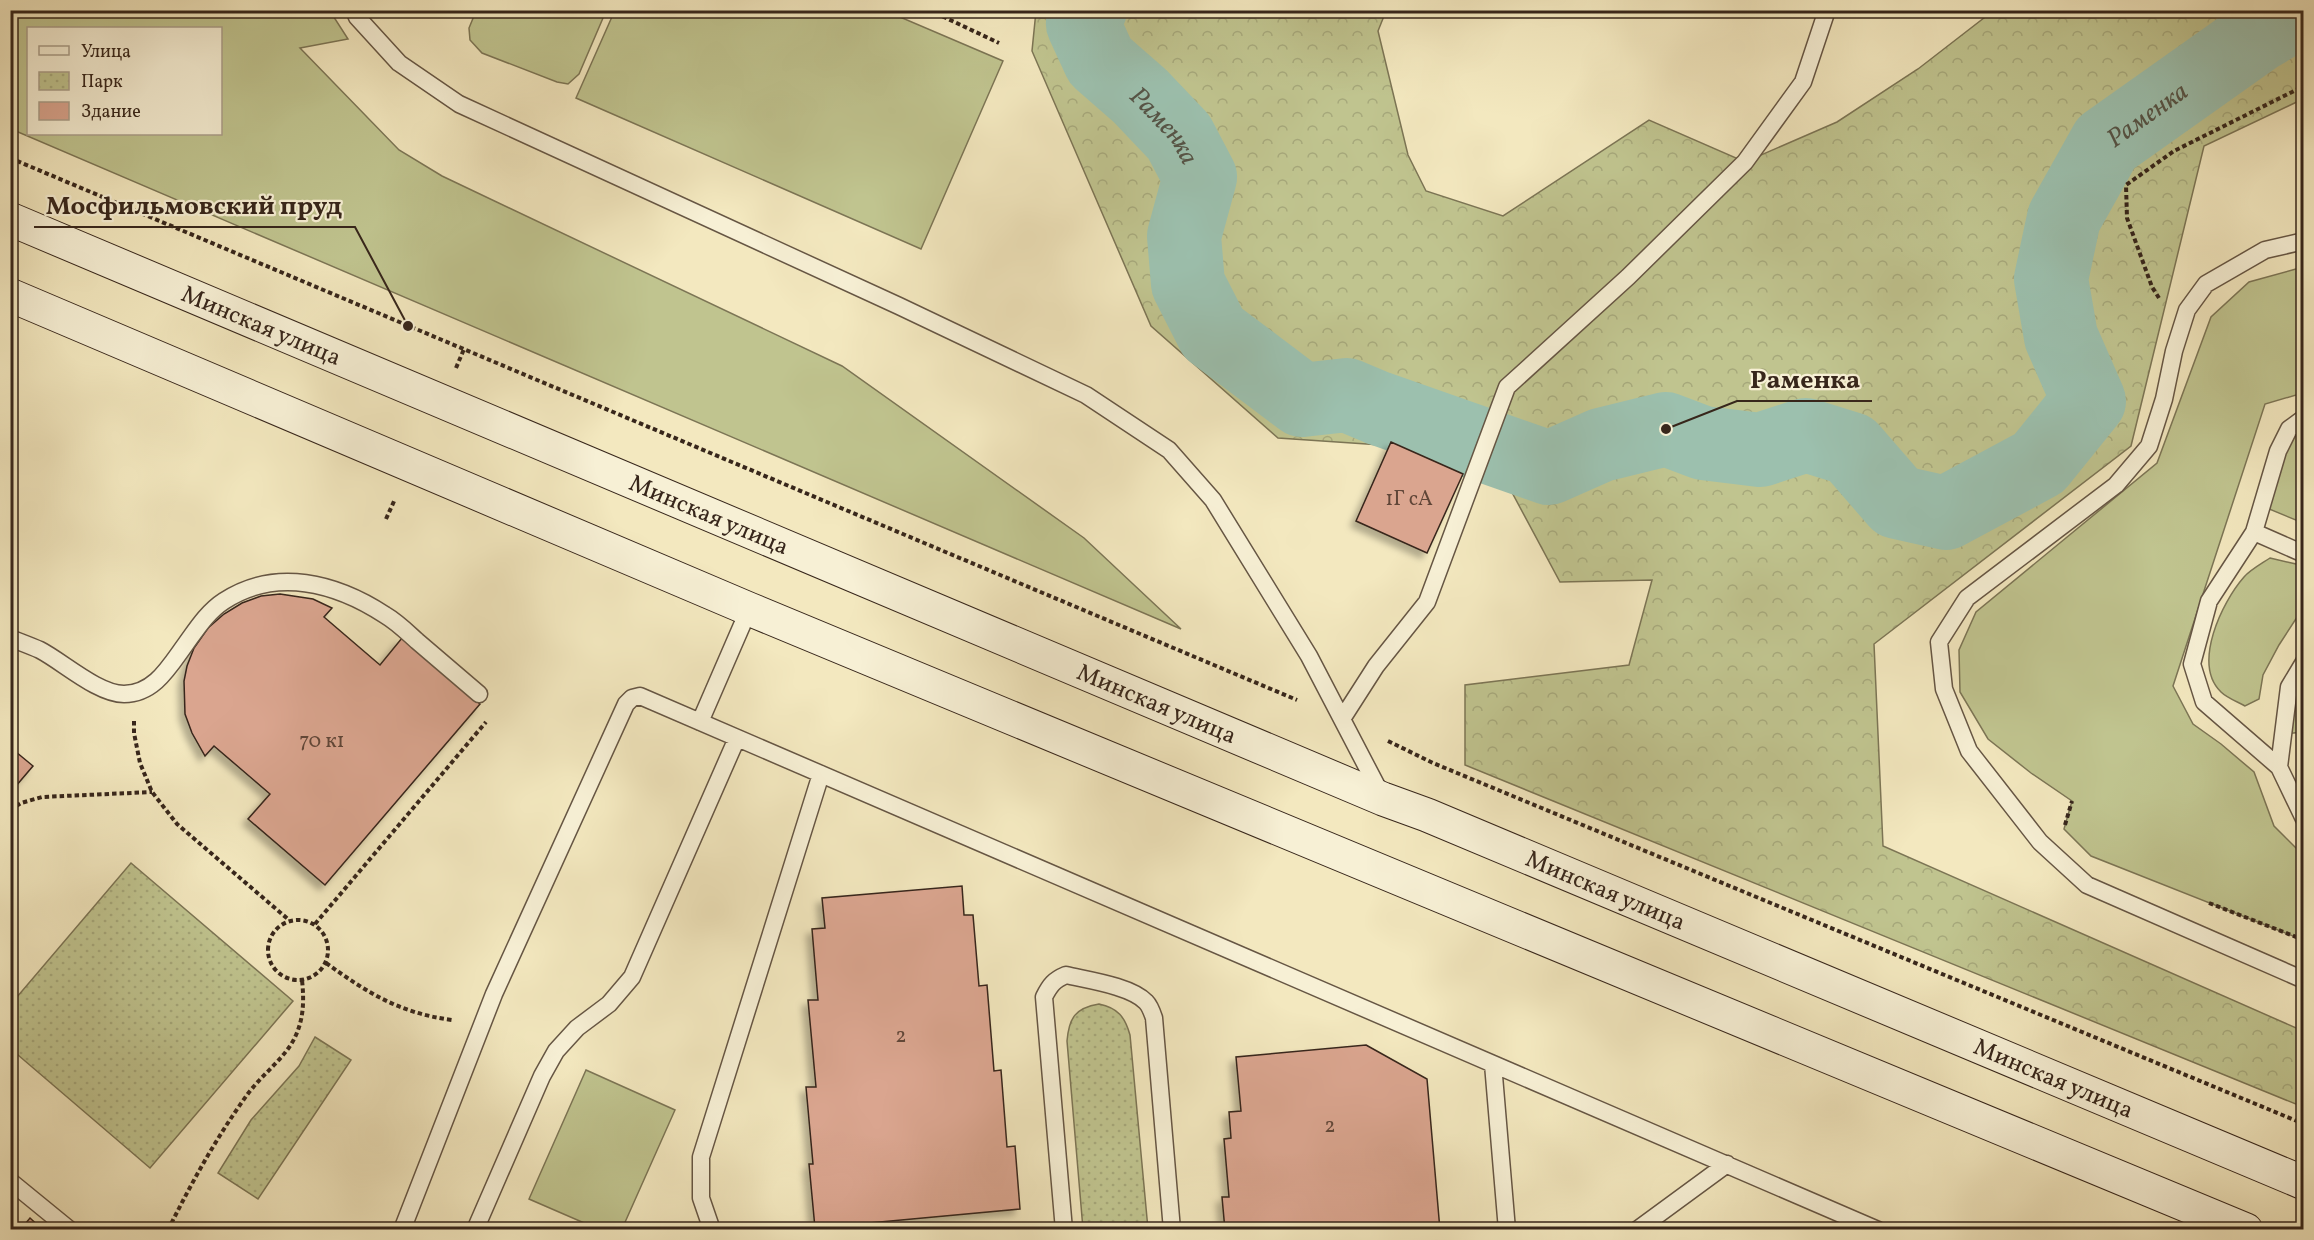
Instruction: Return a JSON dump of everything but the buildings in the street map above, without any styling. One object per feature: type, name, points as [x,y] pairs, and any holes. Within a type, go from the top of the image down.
[{"type":"main road","name":"Минская улица","points":[[10,219],[1383,799],[1438,819],[2304,1183]]},
{"type":"main road","points":[[10,295],[749,609],[2246,1230]]},
{"type":"lane","points":[[354,10],[357,17],[399,63],[459,104],[899,306],[1086,395],[1170,450],[1213,500],[1309,656],[1383,799]]},
{"type":"lane","points":[[1342,719],[1376,666],[1427,602],[1507,387],[1628,276],[1745,162],[1803,82],[1827,10]]},
{"type":"lane","points":[[2304,241],[2265,250],[2206,284],[2187,310],[2149,446],[2116,485],[1967,598],[1939,642],[1944,690],[1969,751],[2040,842],[2087,885],[2304,980]]},
{"type":"lane","points":[[2304,418],[2289,429],[2278,451],[2254,532],[2209,601],[2192,663],[2204,702],[2279,766],[2304,819]]},
{"type":"lane","points":[[2254,532],[2304,554]]},
{"type":"lane","points":[[10,638],[39,650],[98,686],[121,694],[136,693],[147,689],[163,675],[201,623],[223,602],[247,589],[271,582],[291,581],[335,590],[365,602],[388,616],[479,694]]},
{"type":"lane","points":[[700,722],[749,609]]},
{"type":"lane","points":[[2279,766],[2289,687],[2304,662]]},
{"type":"lane","points":[[402,1230],[499,983],[629,700],[640,696],[1878,1230]]},
{"type":"lane","points":[[475,1230],[552,1057],[569,1035],[609,1004],[632,977],[737,738]]},
{"type":"lane","points":[[712,1230],[701,1198],[701,1157],[821,774]]},
{"type":"lane","points":[[1063,1229],[1044,997],[1049,986],[1066,975],[1133,993],[1145,1001],[1150,1008],[1154,1018],[1172,1230]]},
{"type":"lane","points":[[1493,1064],[1507,1230]]},
{"type":"lane","points":[[1637,1230],[1727,1164]]},
{"type":"lane","points":[[10,1181],[70,1230]]},
{"type":"path","points":[[929,10],[999,43]]},
{"type":"path","points":[[2160,301],[2152,287],[2127,218],[2126,185],[2174,151],[2304,86]]},
{"type":"path","points":[[10,158],[1342,719],[1433,763],[2304,1124]]},
{"type":"path","points":[[455,369],[464,349]]},
{"type":"path","points":[[386,519],[396,498]]},
{"type":"path","points":[[136,693],[134,733],[140,763],[152,792],[177,824],[289,920]]},
{"type":"path","points":[[315,924],[484,726],[488,708],[479,694]]},
{"type":"path","points":[[10,810],[21,803],[42,797],[152,792]]},
{"type":"path","points":[[2064,829],[2072,801]]},
{"type":"path","points":[[2208,902],[2304,940]]},
{"type":"path","points":[[303,919],[315,924],[325,934],[329,949],[326,963],[316,975],[302,981],[287,978],[274,970],[268,956],[268,940],[276,928],[289,920],[303,919]]},
{"type":"path","points":[[326,963],[368,993],[396,1006],[448,1020],[482,1023]]},
{"type":"path","points":[[168,1230],[220,1133],[250,1092],[290,1047],[302,1016],[304,1002],[302,981]]},
{"type":"green space","points":[[11,10],[330,11],[348,39],[300,48],[399,150],[442,176],[842,366],[1084,538],[1181,629],[11,129]]},
{"type":"green space","points":[[476,10],[606,11],[579,74],[568,84],[557,82],[482,53],[470,40],[469,28]]},
{"type":"green space","points":[[615,10],[886,11],[1003,61],[921,249],[576,98]]},
{"type":"green space","points":[[1036,11],[1386,11],[1378,31],[1408,155],[1426,191],[1503,216],[1649,120],[1745,162],[1837,122],[1918,69],[1993,11],[2303,11],[2303,99],[2204,146],[2131,446],[1874,644],[1883,846],[2303,1031],[2303,1107],[1465,765],[1465,685],[1629,665],[1652,580],[1560,582],[1501,472],[1396,446],[1278,438],[1151,326],[1032,51]]},
{"type":"green space","points":[[2303,267],[2303,393],[2265,404],[2173,686],[2193,724],[2254,772],[2274,826],[2303,855],[2303,940],[2091,856],[2064,829],[2072,801],[2031,773],[1988,739],[1960,692],[1959,650],[1976,612],[2157,463],[2211,317],[2249,282]]},
{"type":"green space","points":[[2303,418],[2303,523],[2262,506],[2278,451]]},
{"type":"green space","points":[[2270,558],[2296,564],[2303,571],[2303,608],[2263,675],[2259,699],[2245,706],[2223,694],[2213,680],[2209,666],[2210,650],[2219,617],[2236,588],[2249,572]]},
{"type":"green space","points":[[2303,662],[2303,732],[2283,734]]},
{"type":"green space","points":[[131,863],[293,1001],[150,1168],[11,1049],[11,1004]]},
{"type":"green space","points":[[1099,1004],[1120,1014],[1130,1035],[1148,1229],[1083,1229],[1067,1041],[1069,1026],[1075,1015],[1084,1008]]},
{"type":"green space","points":[[315,1037],[351,1060],[258,1199],[218,1173],[251,1120],[299,1066]]},
{"type":"green space","points":[[586,1070],[675,1110],[622,1229],[598,1229],[529,1199]]},
{"type":"waterway","name":"Раменка","points":[[1090,10],[1083,24],[1100,61],[1140,96],[1179,137],[1200,177],[1184,236],[1188,284],[1213,333],[1302,400],[1347,395],[1549,468],[1601,445],[1666,429],[1703,443],[1760,450],[1806,435],[1851,449],[1897,502],[1946,513],[2039,463],[2089,401],[2061,337],[2051,279],[2064,218],[2106,143],[2257,36],[2301,10]]},
{"type":"place","name":"Мосфильмовский пруд","points":[[408,326]]},
{"type":"place","name":"Раменка","points":[[1666,429]]}]
